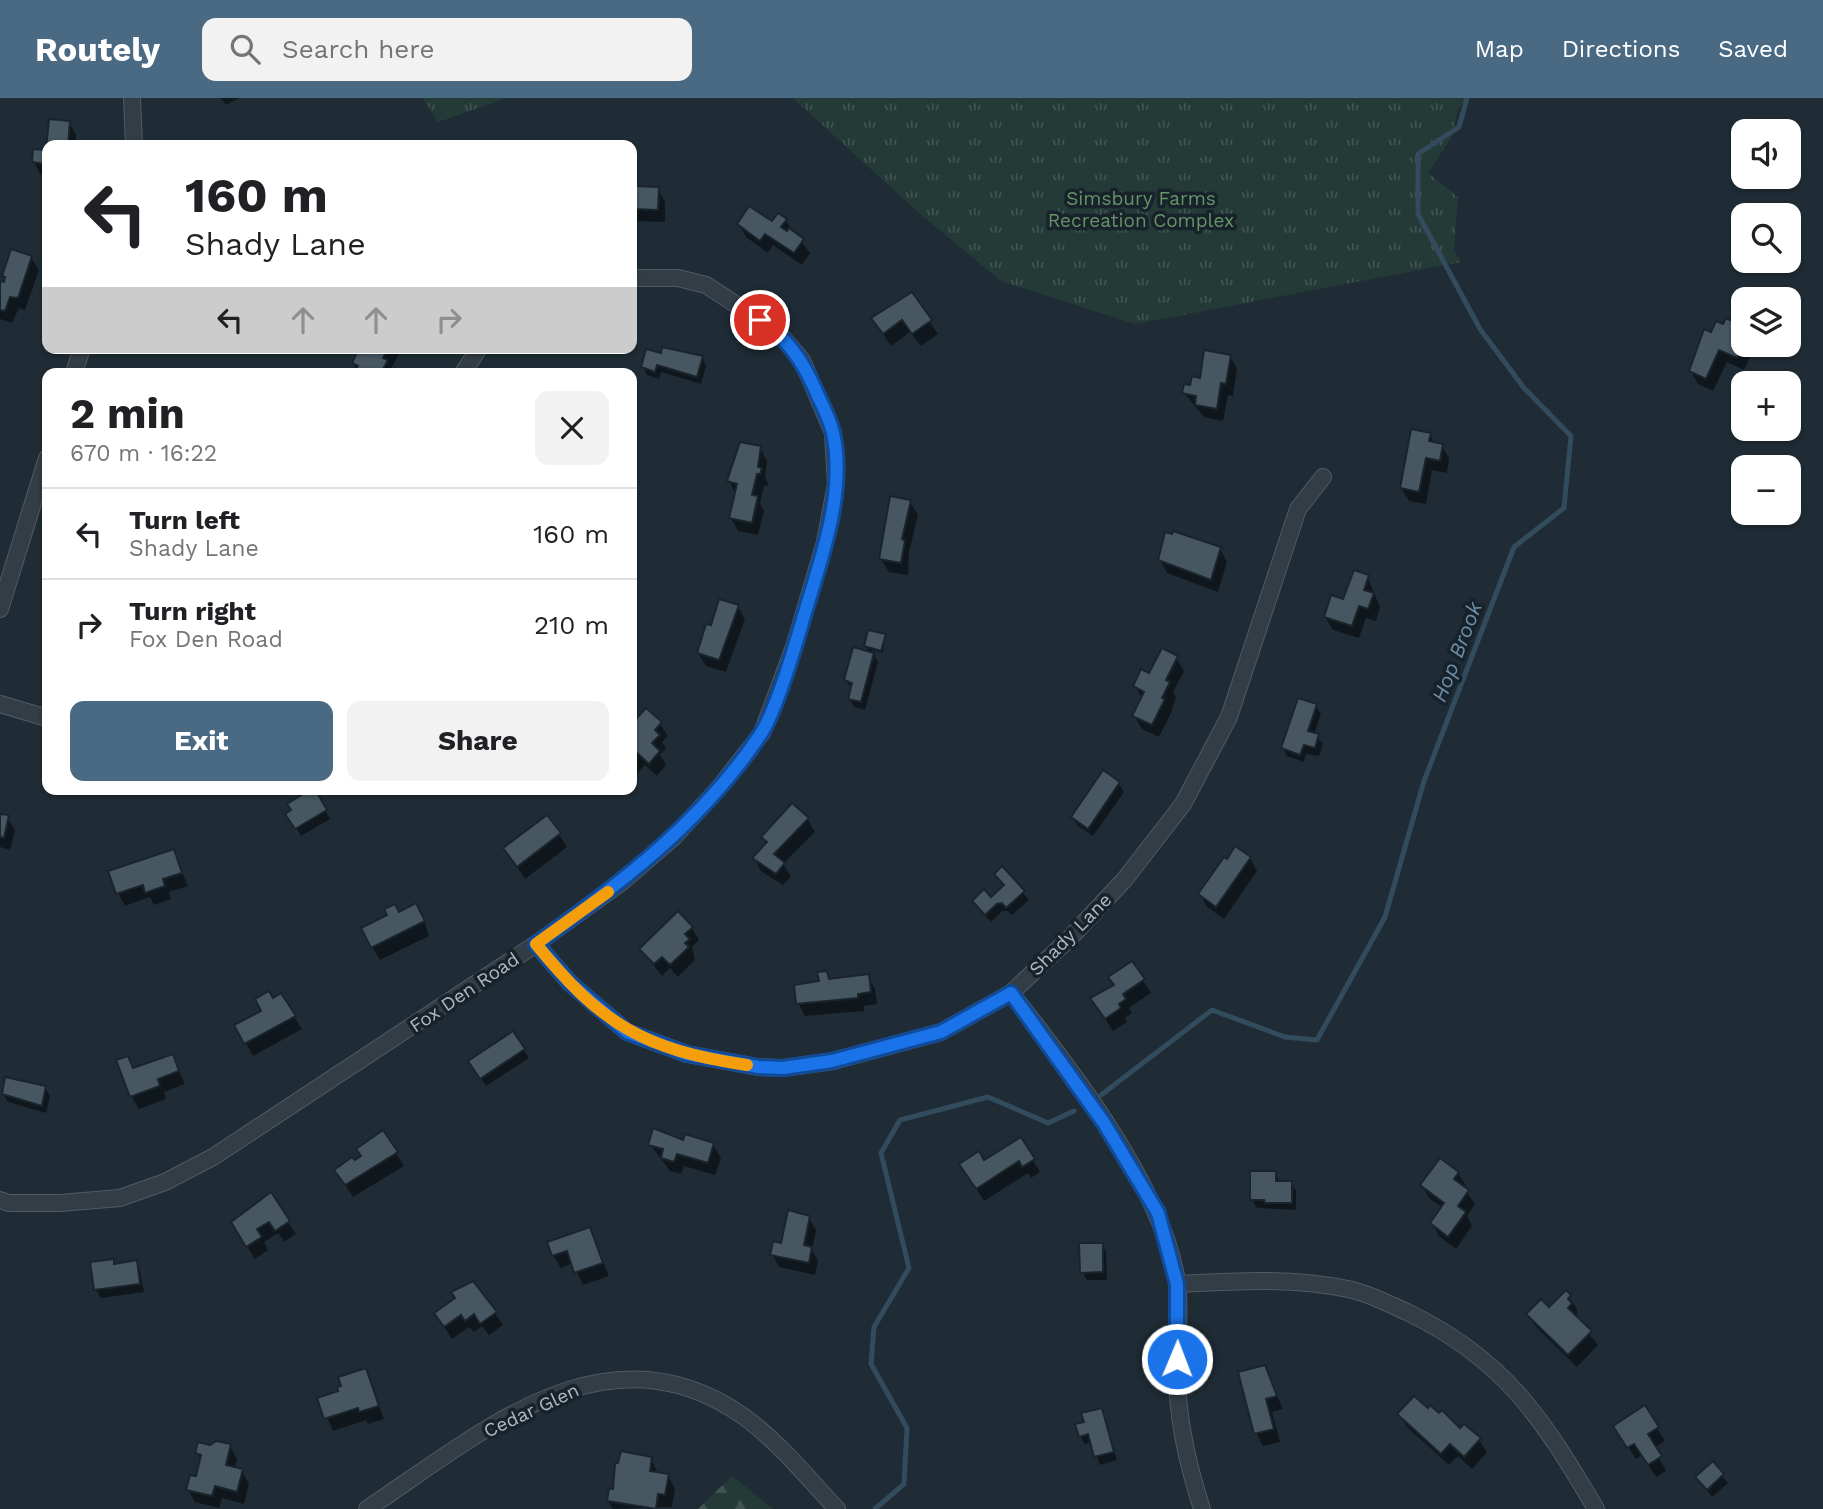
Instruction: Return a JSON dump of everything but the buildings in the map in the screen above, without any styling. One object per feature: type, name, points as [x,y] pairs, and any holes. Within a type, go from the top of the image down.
[{"type":"street","points":[[132,98],[134,140]]},
{"type":"street","name":"Fox Den Road","points":[[0,1200],[9,1203],[60,1203],[120,1198],[165,1182],[261,1128],[536,944],[622,882],[674,836],[718,789],[762,733],[794,647],[825,542],[836,484],[833,433],[802,360],[778,332],[706,285],[678,278],[637,278]]},
{"type":"street","points":[[0,609],[42,474]]},
{"type":"street","name":"Shady Lane","points":[[536,944],[570,983],[627,1032],[687,1054],[758,1067],[783,1068],[832,1061],[941,1032],[1011,993],[1070,938],[1125,879],[1183,804],[1229,717],[1298,509],[1323,477]]},
{"type":"street","points":[[0,704],[42,717]]},
{"type":"street","points":[[1011,993],[1075,1080],[1135,1171],[1158,1213],[1177,1284],[1177,1381],[1197,1508]]},
{"type":"street","points":[[1177,1284],[1295,1282],[1350,1289],[1428,1322],[1461,1343],[1499,1373],[1532,1408],[1596,1509]]},
{"type":"street","name":"Cedar Glen","points":[[367,1509],[498,1422],[570,1387],[613,1379],[663,1379],[741,1415],[776,1443],[837,1509]]},
{"type":"green space","points":[[423,98],[508,98],[438,122]]},
{"type":"green space","name":"Simsbury Farms Recreation Complex","points":[[793,98],[1467,98],[1458,109],[1451,138],[1428,173],[1458,197],[1454,250],[1461,262],[1135,324],[1001,281],[920,214]]},
{"type":"green space","points":[[732,1476],[773,1509],[698,1509]]},
{"type":"waterway","name":"Hop Brook","points":[[1101,1095],[1212,1010],[1285,1037],[1317,1040],[1385,917],[1424,781],[1514,547],[1564,508],[1571,436],[1524,388],[1480,329],[1418,214],[1418,154],[1459,127],[1467,98]]},
{"type":"waterway","name":"Hop Brook","points":[[875,1509],[904,1484],[907,1428],[871,1364],[874,1327],[909,1268],[881,1153],[900,1120],[988,1097],[1048,1123],[1074,1111]]},
{"type":"slow traffic","points":[[608,892],[536,944],[547,958],[570,983],[627,1032],[687,1054],[747,1065]]},
{"type":"route","points":[[760,320],[778,332],[802,360],[833,433],[836,484],[829,523],[794,647],[762,733],[718,789],[674,836],[622,882],[536,944],[570,983],[627,1032],[687,1054],[758,1067],[783,1068],[832,1061],[941,1032],[1011,993],[1104,1123],[1158,1213],[1170,1248],[1177,1284],[1177,1359]]}]
